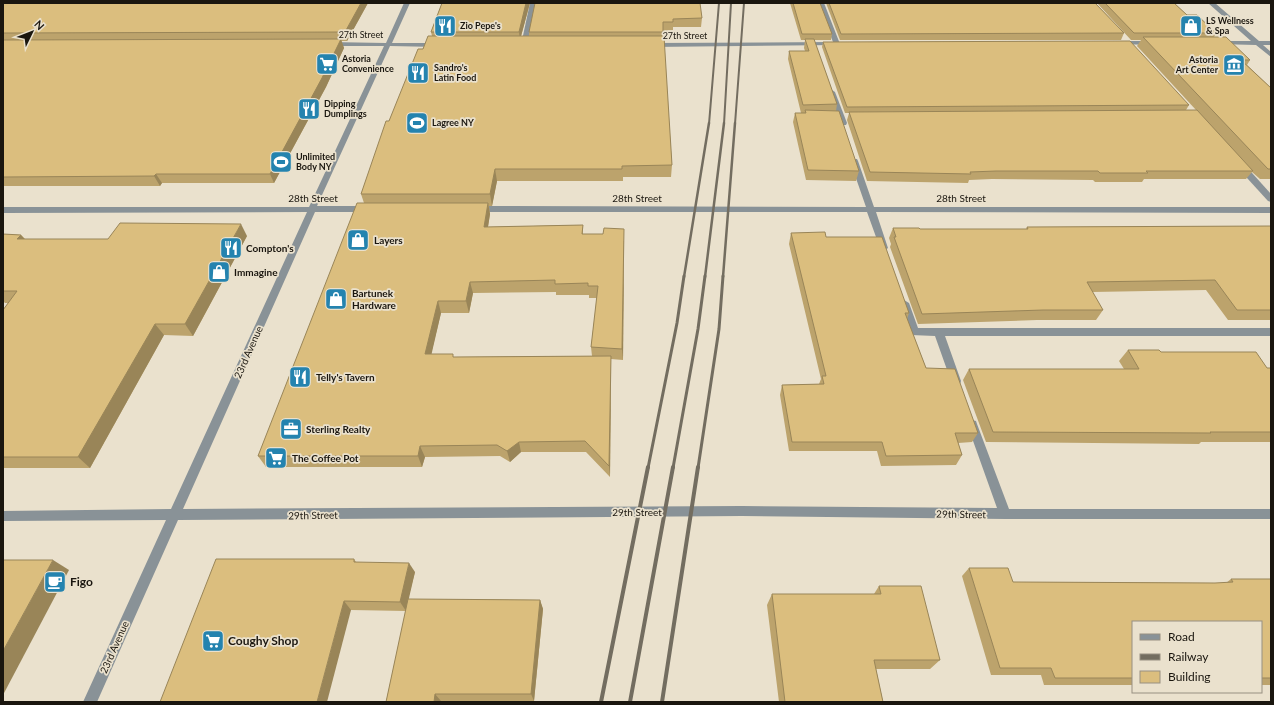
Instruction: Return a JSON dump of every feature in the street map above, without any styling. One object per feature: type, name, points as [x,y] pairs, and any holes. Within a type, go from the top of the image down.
[{"type":"street","name":"23rd Avenue","points":[[90,702],[312,209],[407,3]]},
{"type":"street","points":[[524,45],[533,3]]},
{"type":"street","points":[[821,3],[837,44]]},
{"type":"street","points":[[1212,3],[1271,55]]},
{"type":"street","points":[[1121,34],[1136,51]]},
{"type":"street","points":[[1112,43],[1160,43]]},
{"type":"street","points":[[1215,43],[1271,43]]},
{"type":"street","name":"27th Street","points":[[320,44],[448,44]]},
{"type":"street","points":[[816,44],[819,55]]},
{"type":"street","name":"27th Street","points":[[643,45],[845,44]]},
{"type":"street","points":[[516,45],[532,45]]},
{"type":"street","points":[[829,82],[845,131]]},
{"type":"street","points":[[852,152],[888,258]]},
{"type":"street","points":[[1236,161],[1271,199]]},
{"type":"street","name":"28th Street","points":[[3,210],[376,209]]},
{"type":"street","name":"28th Street","points":[[471,209],[1271,210]]},
{"type":"street","points":[[901,295],[914,332],[1271,332]]},
{"type":"street","points":[[939,332],[960,390]]},
{"type":"street","points":[[967,411],[1005,514]]},
{"type":"street","name":"29th Street","points":[[3,516],[742,511],[1005,514],[1271,514]]},
{"type":"building","points":[[3,3],[361,3],[345,32],[3,33]]},
{"type":"building","points":[[442,3],[526,3],[519,32],[431,32]]},
{"type":"building","points":[[535,3],[700,3],[702,18],[673,19],[673,22],[663,22],[663,32],[529,32]]},
{"type":"building","points":[[793,3],[820,3],[832,34],[802,34]]},
{"type":"building","points":[[829,3],[1095,3],[1124,33],[841,34]]},
{"type":"building","points":[[1105,3],[1174,3],[1187,15],[1197,15],[1216,33],[1134,33]]},
{"type":"building","points":[[428,36],[664,36],[672,165],[622,166],[622,169],[495,169],[490,194],[361,194],[386,121],[389,121],[418,49],[423,49]]},
{"type":"building","points":[[1143,37],[1226,37],[1250,60],[1241,60],[1271,88],[1271,169],[1268,169]]},
{"type":"building","points":[[341,39],[322,78],[270,174],[156,174],[154,176],[3,177],[3,40]]},
{"type":"building","points":[[805,39],[814,39],[837,104],[803,105],[789,51],[809,51]]},
{"type":"building","points":[[1130,41],[1189,105],[847,107],[823,42]]},
{"type":"building","points":[[805,110],[839,111],[859,171],[808,170],[795,113],[806,113]]},
{"type":"building","points":[[1197,110],[1253,171],[1146,171],[1148,173],[1100,173],[1098,171],[996,171],[970,172],[971,174],[870,172],[849,112]]},
{"type":"building","points":[[357,203],[488,203],[484,227],[583,225],[582,234],[603,234],[604,228],[624,229],[622,349],[591,347],[598,286],[588,286],[588,283],[555,284],[555,280],[470,282],[466,301],[438,301],[425,354],[453,354],[453,357],[611,356],[609,466],[585,441],[519,442],[507,451],[497,445],[420,446],[418,456],[258,456]]},
{"type":"building","points":[[120,223],[241,224],[185,324],[155,324],[78,457],[3,457],[3,310],[17,291],[3,291],[3,234],[21,235],[17,239],[108,239]]},
{"type":"building","points":[[1271,226],[1271,310],[1237,310],[1215,280],[1087,282],[1103,310],[1043,310],[922,314],[894,237],[896,237],[893,228],[1028,229],[1027,227]]},
{"type":"building","points":[[825,232],[826,237],[882,237],[909,313],[905,313],[926,368],[955,369],[978,433],[955,433],[962,455],[886,456],[882,442],[792,442],[782,385],[824,384],[822,376],[826,376],[791,233]]},
{"type":"building","points":[[1128,350],[1159,350],[1161,352],[1256,352],[1267,368],[1271,368],[1271,432],[993,432],[969,369],[1139,369]]},
{"type":"building","points":[[216,559],[354,559],[354,562],[409,563],[400,602],[344,601],[317,702],[160,702]]},
{"type":"building","points":[[3,560],[53,560],[3,651]]},
{"type":"building","points":[[969,568],[1008,568],[1013,582],[1215,583],[1233,582],[1231,579],[1271,579],[1271,678],[1262,678],[1262,621],[1132,621],[1132,678],[1055,678],[1051,668],[1000,668]]},
{"type":"building","points":[[879,586],[921,586],[940,660],[874,660],[883,702],[785,702],[772,594],[881,594]]},
{"type":"building","points":[[408,599],[540,600],[531,694],[435,694],[434,702],[386,702]]},
{"type":"railway","points":[[709,124],[719,3]]},
{"type":"railway","points":[[724,124],[731,3]]},
{"type":"railway","points":[[735,124],[744,3]]},
{"type":"railway","points":[[684,277],[709,123]]},
{"type":"railway","points":[[705,277],[724,123]]},
{"type":"railway","points":[[723,277],[735,123]]},
{"type":"railway","points":[[648,468],[677,323],[684,276]]},
{"type":"railway","points":[[673,468],[698,329],[705,276]]},
{"type":"railway","points":[[698,468],[719,329],[723,276]]},
{"type":"railway","points":[[601,702],[648,467]]},
{"type":"railway","points":[[630,702],[673,467]]},
{"type":"railway","points":[[662,702],[698,467]]},
{"type":"place","name":"Zio Pepe's","points":[[445,26]]},
{"type":"place","name":"LS Wellness & Spa","points":[[1191,26]]},
{"type":"place","name":"Astoria Convenience","points":[[327,64]]},
{"type":"place","name":"Astoria Art Center","points":[[1234,65]]},
{"type":"place","name":"Sandro's Latin Food","points":[[418,73]]},
{"type":"place","name":"Dipping Dumplings","points":[[309,109]]},
{"type":"place","name":"Lagree NY","points":[[417,123]]},
{"type":"place","name":"Unlimited Body NY","points":[[281,162]]},
{"type":"place","name":"Layers","points":[[358,240]]},
{"type":"place","name":"Compton's","points":[[231,248]]},
{"type":"place","name":"Immagine","points":[[219,272]]},
{"type":"place","name":"Bartunek Hardware","points":[[336,299]]},
{"type":"place","name":"Telly's Tavern","points":[[300,377]]},
{"type":"place","name":"Sterling Realty","points":[[291,429]]},
{"type":"place","name":"The Coffee Pot","points":[[276,458]]},
{"type":"place","name":"Figo","points":[[55,582]]},
{"type":"place","name":"Coughy Shop","points":[[213,641]]}]
